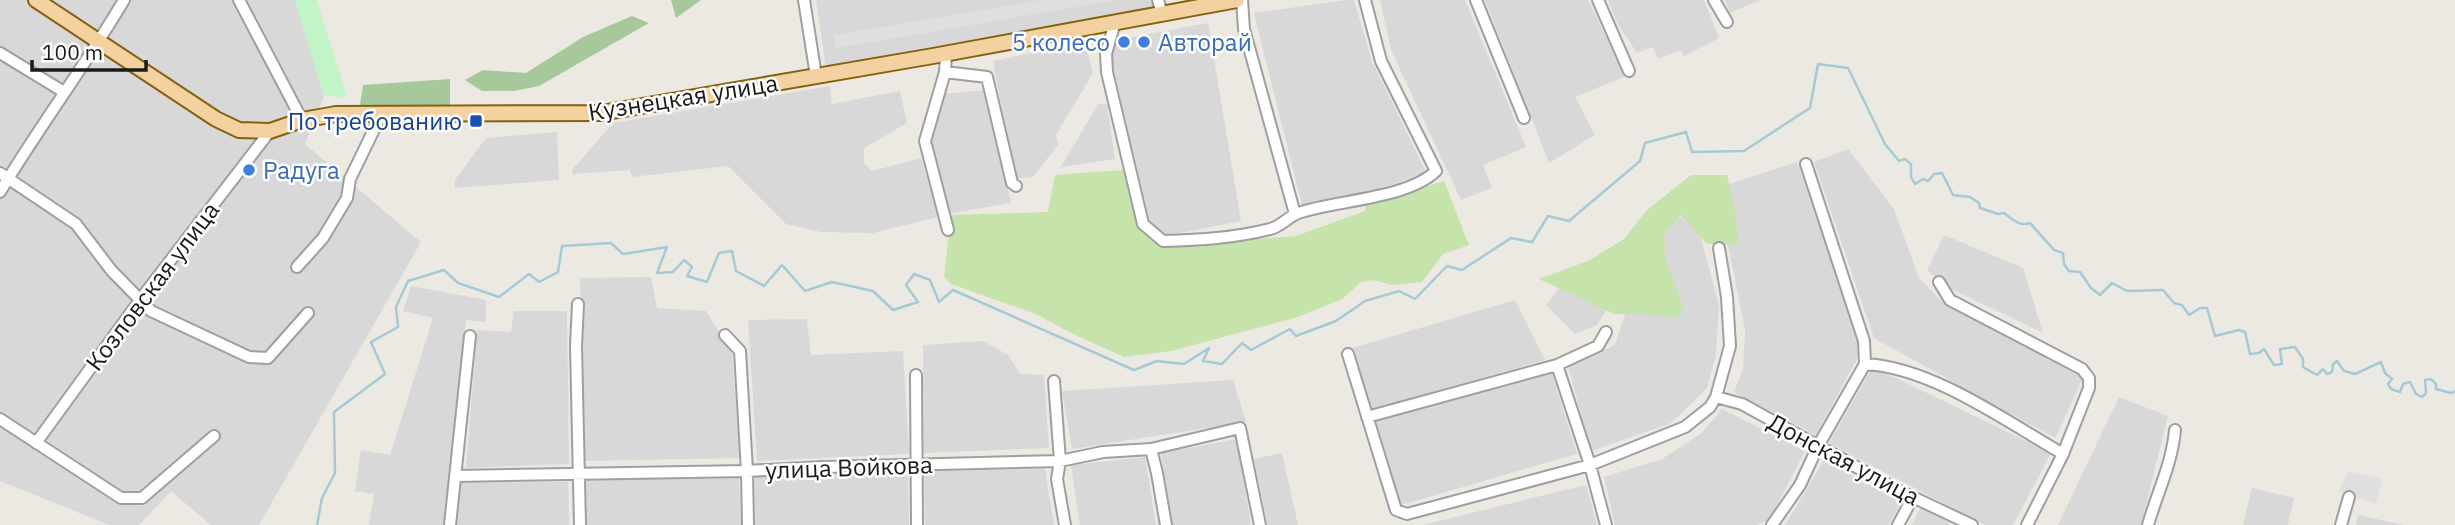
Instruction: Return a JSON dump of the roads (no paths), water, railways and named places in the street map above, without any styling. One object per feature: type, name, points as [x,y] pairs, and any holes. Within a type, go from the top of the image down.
[{"type":"main road","name":"Кузнецкая улица","points":[[36,0],[216,120],[239,130],[270,131],[302,120],[336,114],[601,113],[1115,23],[1160,7],[1237,0]]},
{"type":"street","points":[[0,192],[4,176],[99,42],[124,0]]},
{"type":"street","points":[[239,0],[302,120]]},
{"type":"street","points":[[804,0],[816,76]]},
{"type":"street","points":[[1242,0],[1244,29],[1296,214]]},
{"type":"street","points":[[1115,23],[1106,54],[1107,72],[1126,162],[1143,223],[1163,241],[1205,240],[1273,229],[1296,214],[1395,191],[1427,179],[1436,171],[1381,61],[1365,0]]},
{"type":"street","points":[[1476,0],[1524,118]]},
{"type":"street","points":[[1598,0],[1629,71]]},
{"type":"street","points":[[1714,0],[1727,22]]},
{"type":"street","points":[[0,52],[64,92]]},
{"type":"street","points":[[946,54],[945,72],[925,142],[948,230]]},
{"type":"street","points":[[945,72],[987,77],[1012,183],[1016,186]]},
{"type":"street","points":[[297,267],[323,238],[347,198],[350,179],[382,113]]},
{"type":"street","name":"Козловская улица","points":[[36,443],[140,300],[270,131]]},
{"type":"street","points":[[1772,525],[1800,485],[1818,446],[1865,364],[1864,341],[1806,164]]},
{"type":"street","points":[[4,176],[76,224],[111,270],[161,318],[190,328],[249,357],[268,358],[308,313]]},
{"type":"street","points":[[1348,355],[1396,510],[1407,514],[1590,465],[1685,426],[1710,407],[1716,397],[1730,346],[1730,319],[1719,248]]},
{"type":"street","points":[[1939,282],[1950,300],[2082,369],[2089,378],[2090,388],[2063,454],[2027,525]]},
{"type":"street","points":[[578,304],[576,356],[580,525]]},
{"type":"street","points":[[1367,416],[1557,365],[1598,346],[1606,332]]},
{"type":"street","points":[[725,335],[740,351],[748,525]]},
{"type":"street","points":[[450,525],[470,336]]},
{"type":"street","points":[[1865,364],[1883,365],[1924,377],[2063,454]]},
{"type":"street","points":[[1557,365],[1590,465],[1606,525]]},
{"type":"street","points":[[916,375],[917,525]]},
{"type":"street","points":[[1054,381],[1060,461],[1057,479],[1065,525]]},
{"type":"street","name":"Донская улица","points":[[1716,397],[1742,404],[1913,497],[1972,525]]},
{"type":"street","points":[[0,419],[121,498],[142,498],[214,436]]},
{"type":"street","name":"улица Войкова","points":[[455,476],[747,471],[1060,461],[1103,452],[1151,449],[1240,428],[1260,525]]},
{"type":"street","points":[[2148,525],[2173,452],[2175,430]]},
{"type":"street","points":[[1151,449],[1166,525]]},
{"type":"street","points":[[1898,525],[1913,497]]},
{"type":"street","points":[[2341,525],[2350,497]]},
{"type":"waterway","points":[[317,525],[322,498],[335,473],[334,412],[385,374],[371,342],[398,327],[396,307],[408,281],[444,270],[458,283],[499,297],[529,274],[539,282],[558,272],[562,246],[611,243],[623,254],[667,247],[657,273],[673,272],[684,260],[692,267],[687,276],[707,282],[719,253],[732,251],[736,271],[764,286],[782,265],[805,291],[832,282],[873,291],[893,310],[918,302],[906,285],[914,274],[930,280],[939,302],[953,290],[1134,370],[1157,361],[1184,364],[1209,348],[1203,361],[1222,364],[1242,343],[1251,350],[1290,329],[1296,336],[1336,321],[1365,301],[1399,291],[1415,299],[1447,266],[1462,270],[1511,238],[1532,242],[1548,216],[1569,221],[1640,161],[1645,143],[1686,132],[1692,152],[1744,151],[1810,108],[1818,64],[1848,68],[1885,144],[1899,161],[1905,159],[1911,164],[1911,177],[1915,184],[1923,179],[1928,181],[1934,174],[1942,173],[1953,195],[1970,197],[1979,203],[1980,208],[1998,214],[2004,213],[2019,223],[2030,223],[2054,250],[2063,253],[2064,264],[2069,271],[2080,272],[2091,288],[2100,295],[2112,283],[2127,291],[2163,290],[2174,303],[2182,305],[2189,315],[2200,308],[2207,308],[2215,336],[2239,330],[2245,332],[2250,354],[2264,349],[2274,365],[2282,364],[2280,349],[2295,347],[2303,359],[2303,367],[2317,375],[2323,369],[2327,374],[2332,372],[2333,364],[2337,361],[2344,371],[2355,374],[2381,362],[2385,373],[2392,379],[2388,384],[2391,389],[2400,392],[2403,384],[2410,382],[2416,394],[2422,397],[2426,393],[2425,380],[2431,379],[2436,384],[2436,389],[2451,393],[2455,391]]},
{"type":"place","name":"5 колесо","points":[[1124,42]]},
{"type":"place","name":"Авторай","points":[[1144,42]]},
{"type":"place","name":"По требованию","points":[[476,121]]},
{"type":"place","name":"Радуга","points":[[249,170]]}]
